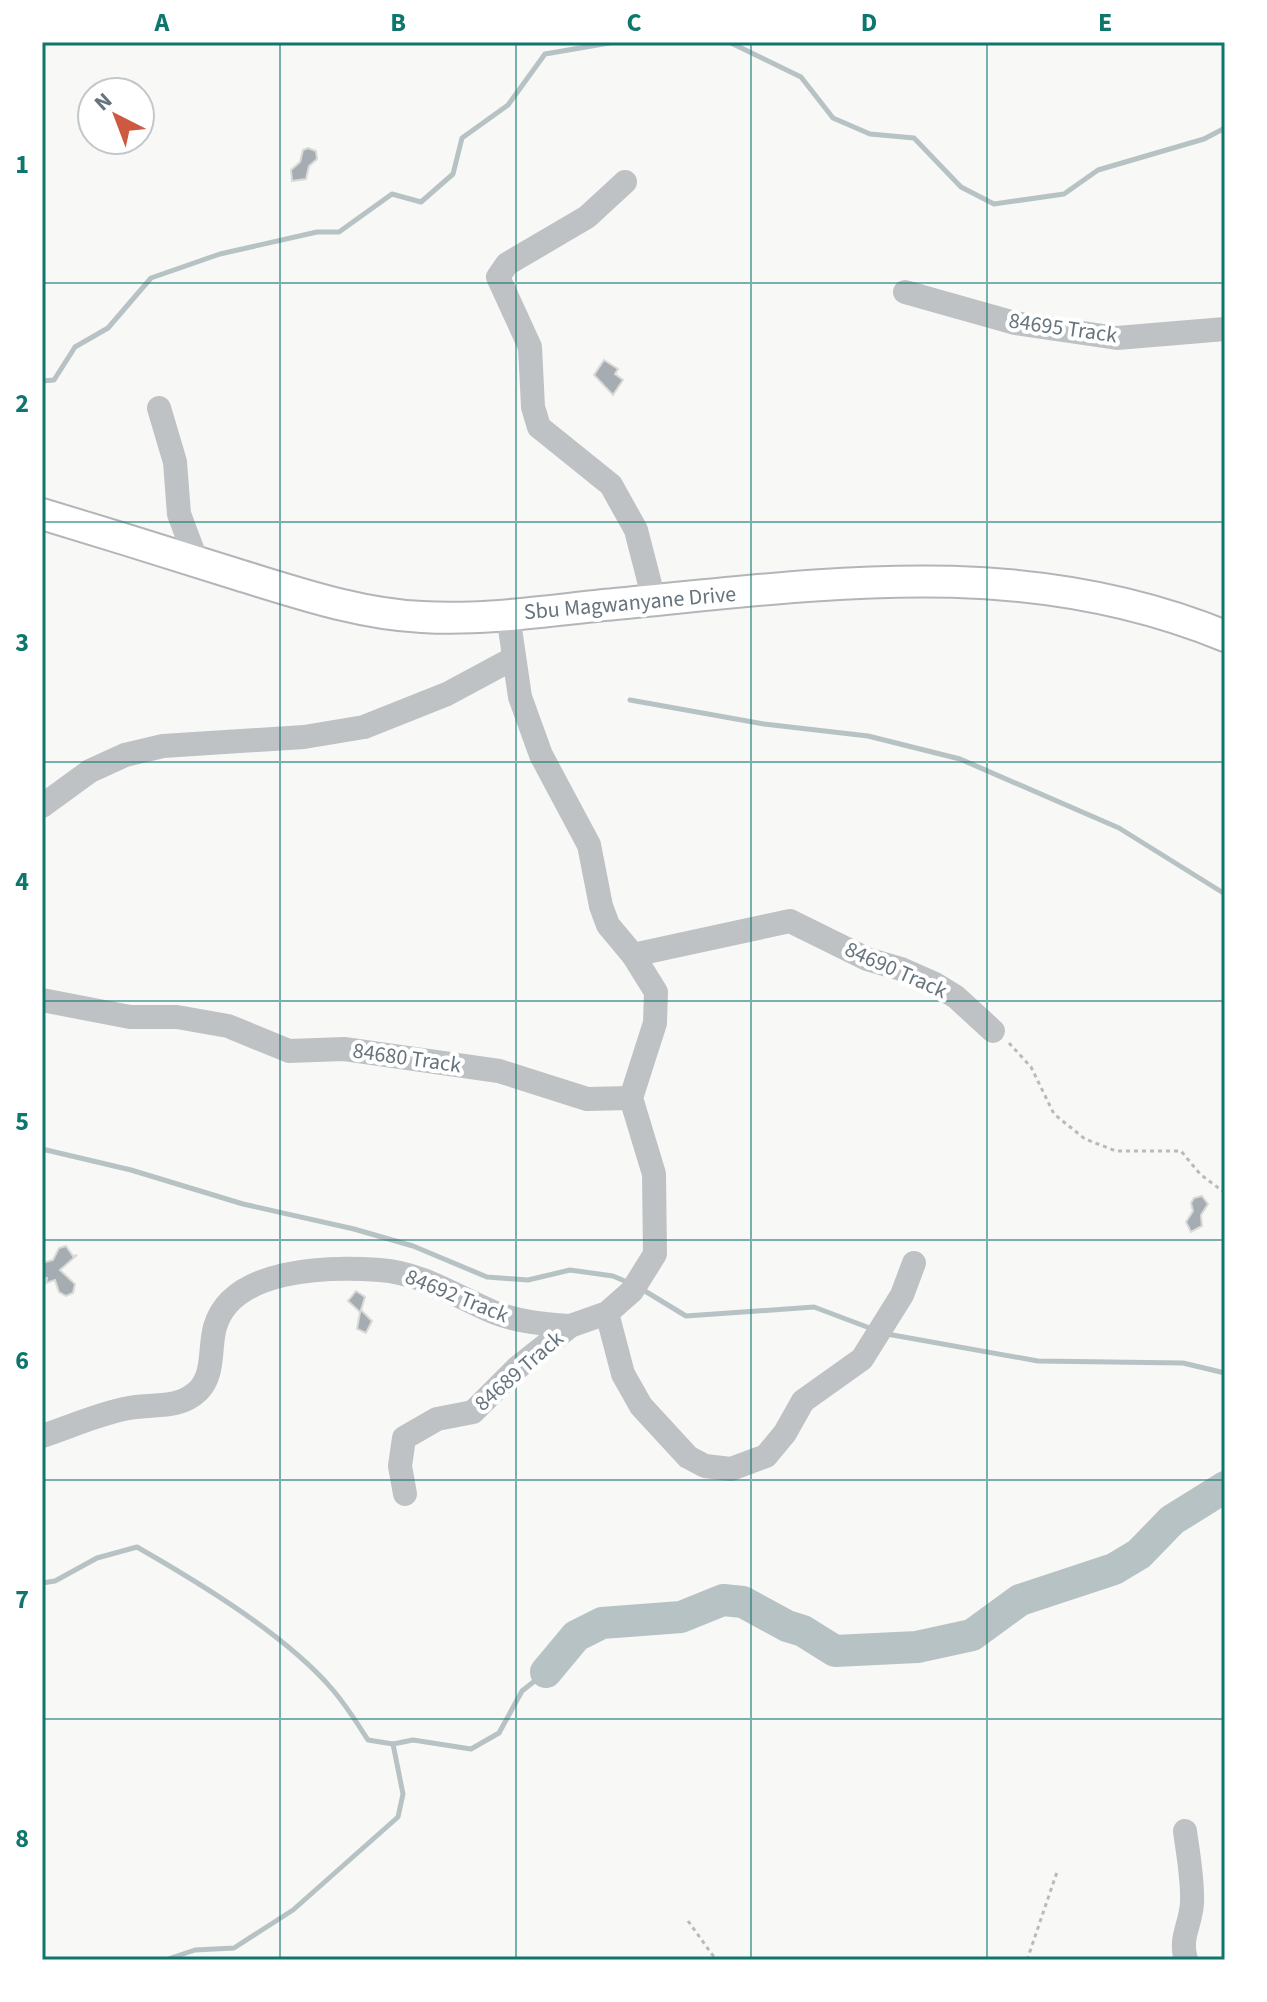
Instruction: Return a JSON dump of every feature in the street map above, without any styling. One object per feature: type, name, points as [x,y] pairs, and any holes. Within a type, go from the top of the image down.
[{"type":"main road","name":"Sbu Magwanyane Drive","points":[[42,514],[352,607],[424,617],[508,615],[862,582],[967,579],[1097,596],[1170,615],[1225,636]]},
{"type":"street","points":[[625,182],[587,217],[507,264],[498,277],[530,347],[533,407],[539,427],[611,485],[636,530],[654,600]]},
{"type":"street","name":"84695 Track","points":[[905,292],[1015,323],[1117,338],[1225,329]]},
{"type":"street","points":[[159,408],[175,462],[179,514],[197,562]]},
{"type":"street","points":[[508,615],[512,659],[520,697],[541,755],[589,845],[601,906],[608,925],[633,955],[656,992],[658,1008],[631,1098]]},
{"type":"street","points":[[42,806],[90,771],[125,755],[163,746],[304,737],[364,727],[447,694],[512,659]]},
{"type":"street","name":"84690 Track","points":[[633,955],[790,921],[867,959],[935,984],[956,997],[993,1031]]},
{"type":"street","name":"84680 Track","points":[[42,1000],[130,1017],[177,1017],[228,1026],[289,1051],[344,1049],[499,1071],[587,1099],[631,1098]]},
{"type":"street","name":"84689 Track","points":[[405,1494],[400,1466],[404,1438],[437,1419],[473,1412],[517,1368],[570,1326],[607,1313],[632,1291],[655,1254],[654,1174],[631,1098]]},
{"type":"street","points":[[607,1313],[623,1374],[641,1406],[688,1457],[705,1466],[731,1469],[766,1456],[785,1433],[803,1401],[862,1359],[902,1295],[914,1263]]},
{"type":"street","name":"84692 Track","points":[[42,1436],[131,1407],[172,1405],[199,1390],[208,1374],[213,1331],[220,1313],[251,1283],[330,1268],[393,1271],[436,1284],[518,1320],[570,1326]]},
{"type":"street","points":[[1185,1831],[1192,1883],[1192,1906],[1182,1941],[1186,1960]]},
{"type":"path","points":[[993,1031],[1031,1067],[1054,1114],[1085,1139],[1116,1151],[1181,1151],[1200,1174],[1225,1193]]},
{"type":"path","points":[[1027,1960],[1057,1872]]},
{"type":"path","points":[[688,1921],[716,1960]]},
{"type":"building","points":[[303,150],[316,151],[317,159],[309,166],[306,179],[292,181],[291,170],[300,162]]},
{"type":"building","points":[[604,360],[618,369],[615,374],[623,380],[613,395],[594,375]]},
{"type":"building","points":[[1202,1196],[1208,1204],[1201,1215],[1202,1226],[1191,1232],[1186,1222],[1193,1211],[1191,1203],[1194,1198]]},
{"type":"building","points":[[66,1246],[73,1256],[77,1255],[60,1270],[75,1284],[73,1293],[66,1296],[59,1292],[55,1280],[46,1283],[47,1278],[42,1277],[42,1263],[53,1260],[59,1248]]},
{"type":"building","points":[[356,1291],[365,1297],[361,1310],[372,1321],[366,1333],[357,1329],[360,1312],[348,1301]]},
{"type":"waterway","points":[[42,381],[54,380],[75,347],[108,328],[151,278],[220,254],[317,232],[339,232],[392,194],[421,202],[453,174],[462,138],[508,105],[545,54],[615,42]]},
{"type":"waterway","points":[[729,42],[801,77],[833,118],[870,134],[914,138],[961,187],[994,204],[1064,194],[1098,170],[1204,139],[1225,128]]},
{"type":"waterway","points":[[630,700],[764,724],[868,736],[960,759],[1119,828],[1225,894]]},
{"type":"waterway","points":[[42,1149],[131,1170],[243,1204],[354,1229],[413,1246],[487,1277],[528,1280],[570,1270],[613,1276],[627,1282]]},
{"type":"waterway","points":[[640,1288],[686,1316],[814,1307],[867,1327]]},
{"type":"waterway","points":[[887,1334],[1038,1361],[1183,1363],[1225,1373]]},
{"type":"waterway","points":[[546,1672],[576,1636],[602,1623],[681,1617],[723,1600],[743,1602],[787,1626],[803,1631],[835,1651],[917,1647],[972,1635],[1020,1600],[1114,1569],[1139,1554],[1172,1520],[1225,1487]]},
{"type":"waterway","points":[[42,1583],[55,1581],[97,1558],[137,1547],[213,1593],[291,1649],[332,1689],[368,1740],[393,1744],[413,1740],[471,1749],[499,1733],[522,1691],[546,1672]]},
{"type":"waterway","points":[[165,1960],[195,1950],[234,1948],[293,1910],[398,1817],[403,1794],[393,1744]]}]
